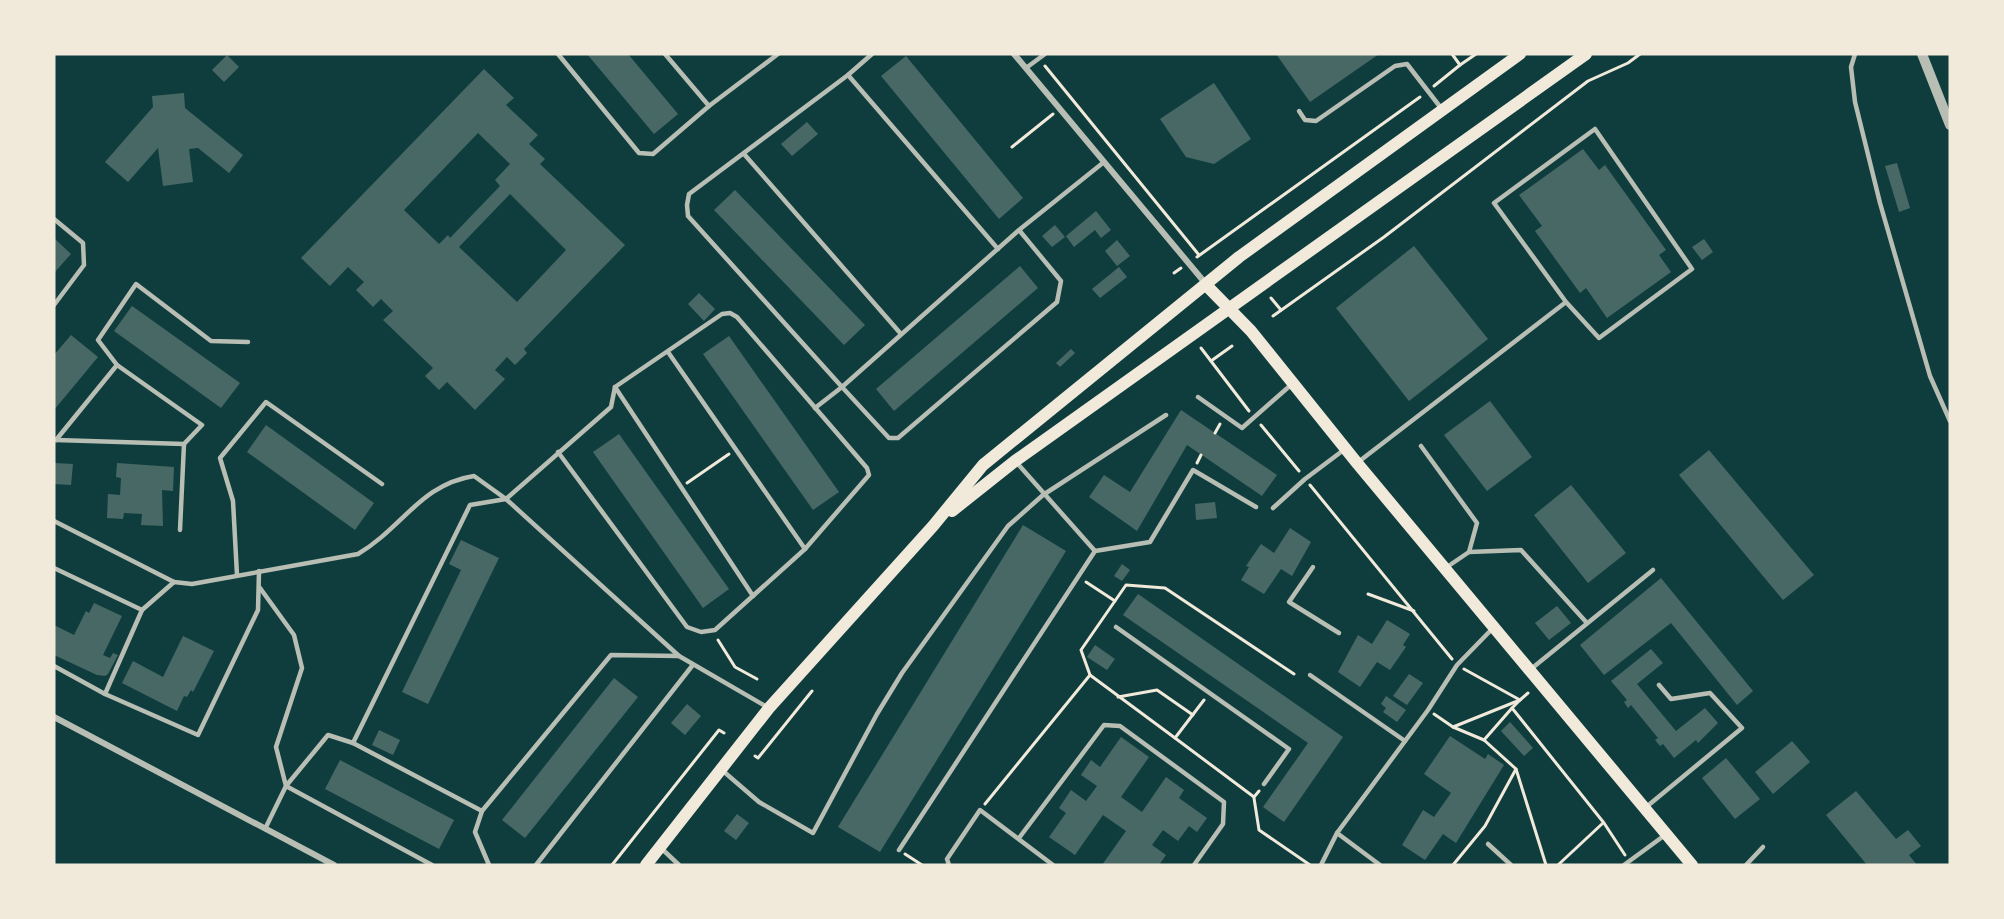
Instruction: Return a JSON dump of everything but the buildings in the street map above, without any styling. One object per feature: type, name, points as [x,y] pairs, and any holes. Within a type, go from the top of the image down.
[{"type":"main road","points":[[646,865],[769,708],[933,526],[983,465],[1079,384],[1239,257],[1520,54]]},
{"type":"main road","points":[[933,526],[1015,461],[1232,309],[1586,54]]},
{"type":"main road","points":[[1206,285],[1232,309],[1692,865]]},
{"type":"street","points":[[1014,54],[1206,285]]},
{"type":"street","points":[[1922,54],[1950,125]]},
{"type":"street","points":[[54,717],[334,865]]},
{"type":"lane","points":[[558,54],[639,153],[646,155],[653,154],[709,106],[778,54]]},
{"type":"lane","points":[[666,54],[709,106]]},
{"type":"lane","points":[[872,54],[848,75],[689,194],[687,205],[688,216],[888,438],[898,438],[1058,302],[1061,281],[1019,230]]},
{"type":"lane","points":[[1026,68],[1045,54]]},
{"type":"lane","points":[[1855,54],[1851,67],[1855,102],[1880,203],[1930,375],[1950,421]]},
{"type":"lane","points":[[1299,111],[1305,120],[1316,121],[1395,66],[1407,64],[1443,110]]},
{"type":"lane","points":[[848,75],[998,249]]},
{"type":"lane","points":[[1594,129],[1692,269],[1599,338],[1566,302],[1494,203],[1594,129]]},
{"type":"lane","points":[[744,154],[901,334]]},
{"type":"lane","points":[[815,408],[842,387],[1019,230],[1104,162]]},
{"type":"lane","points":[[54,219],[83,243],[84,265],[54,305]]},
{"type":"lane","points":[[180,530],[184,444],[202,425],[117,365],[98,340],[136,285],[211,341],[248,342]]},
{"type":"lane","points":[[1357,462],[1566,302]]},
{"type":"lane","points":[[353,743],[470,505],[506,499],[558,452],[611,407],[615,387],[722,314],[730,313],[737,317],[867,468],[869,475],[805,549],[715,630],[701,632],[687,627],[558,452]]},
{"type":"lane","points":[[668,352],[805,549]]},
{"type":"lane","points":[[55,441],[117,365]]},
{"type":"lane","points":[[1198,396],[1242,428],[1294,383]]},
{"type":"lane","points":[[615,387],[753,596]]},
{"type":"lane","points":[[237,575],[233,501],[220,458],[266,402],[382,484]]},
{"type":"lane","points":[[721,769],[759,802],[813,833],[877,714],[902,673],[1008,526],[1043,495],[1166,415]]},
{"type":"lane","points":[[55,441],[184,444]]},
{"type":"lane","points":[[1421,446],[1477,522],[1469,552]]},
{"type":"lane","points":[[1273,508],[1305,479],[1346,449]]},
{"type":"lane","points":[[1015,461],[1095,551]]},
{"type":"lane","points":[[899,850],[1077,575],[1095,551],[1150,542],[1193,470],[1256,507]]},
{"type":"lane","points":[[54,521],[174,582],[192,584],[358,554],[379,542],[420,501],[440,486],[474,476],[506,499],[679,656],[692,666],[769,708]]},
{"type":"lane","points":[[1447,568],[1469,552],[1521,550],[1587,623]]},
{"type":"lane","points":[[1313,567],[1289,602],[1339,633]]},
{"type":"lane","points":[[54,568],[142,610]]},
{"type":"lane","points":[[1531,669],[1653,570]]},
{"type":"lane","points":[[54,666],[105,694],[198,735],[258,610],[260,572]]},
{"type":"lane","points":[[105,694],[142,610],[174,582]]},
{"type":"lane","points":[[260,588],[294,635],[302,668],[276,747],[286,786],[432,865]]},
{"type":"lane","points":[[1321,865],[1337,833],[1428,710],[1457,665],[1495,626]]},
{"type":"lane","points":[[1116,627],[1289,749],[1264,784]]},
{"type":"lane","points":[[489,865],[475,832],[482,811],[610,655],[679,656]]},
{"type":"lane","points":[[536,865],[692,666]]},
{"type":"lane","points":[[1310,675],[1405,741]]},
{"type":"lane","points":[[1645,808],[1742,728],[1710,693],[1671,699],[1659,685]]},
{"type":"lane","points":[[1019,838],[1104,725],[1120,726],[1224,802],[1223,824],[1194,865]]},
{"type":"lane","points":[[265,829],[286,786],[328,735],[353,743],[482,811]]},
{"type":"lane","points":[[948,865],[947,859],[980,810],[1053,865]]},
{"type":"lane","points":[[1337,833],[1380,865]]},
{"type":"lane","points":[[1627,864],[1667,834]]},
{"type":"lane","points":[[1488,844],[1511,865]]},
{"type":"lane","points":[[660,846],[679,865]]},
{"type":"lane","points":[[1746,865],[1763,847]]},
{"type":"path","points":[[1452,54],[1460,66]]},
{"type":"path","points":[[1038,58],[1198,256],[1476,54]]},
{"type":"path","points":[[1273,316],[1384,237],[1588,81],[1628,63],[1640,54]]},
{"type":"path","points":[[1012,147],[1060,109]]},
{"type":"path","points":[[1224,237],[1228,242]]},
{"type":"path","points":[[1271,298],[1281,310]]},
{"type":"path","points":[[1211,361],[1232,346]]},
{"type":"path","points":[[1201,348],[1254,417],[1416,611],[1457,665],[1520,700]]},
{"type":"path","points":[[681,487],[736,449]]},
{"type":"path","points":[[1077,575],[1115,601]]},
{"type":"path","points":[[1090,675],[1081,650],[1126,585],[1165,588],[1294,674]]},
{"type":"path","points":[[1368,594],[1416,611]]},
{"type":"path","points":[[716,638],[735,667],[757,679]]},
{"type":"path","points":[[1118,697],[1157,690],[1193,715]]},
{"type":"path","points":[[755,756],[758,758],[812,691]]},
{"type":"path","points":[[1484,740],[1528,693]]},
{"type":"path","points":[[1452,727],[1520,700]]},
{"type":"path","points":[[1512,708],[1604,823],[1627,864]]},
{"type":"path","points":[[1428,710],[1452,727],[1484,740],[1516,770],[1546,865]]},
{"type":"path","points":[[612,865],[719,730],[724,734]]},
{"type":"path","points":[[1175,738],[1254,797],[1259,830],[1310,865]]},
{"type":"path","points":[[1453,865],[1485,826],[1516,770]]},
{"type":"path","points":[[1254,797],[1264,784]]},
{"type":"path","points":[[1558,865],[1604,823]]},
{"type":"path","points":[[899,850],[922,865]]}]
